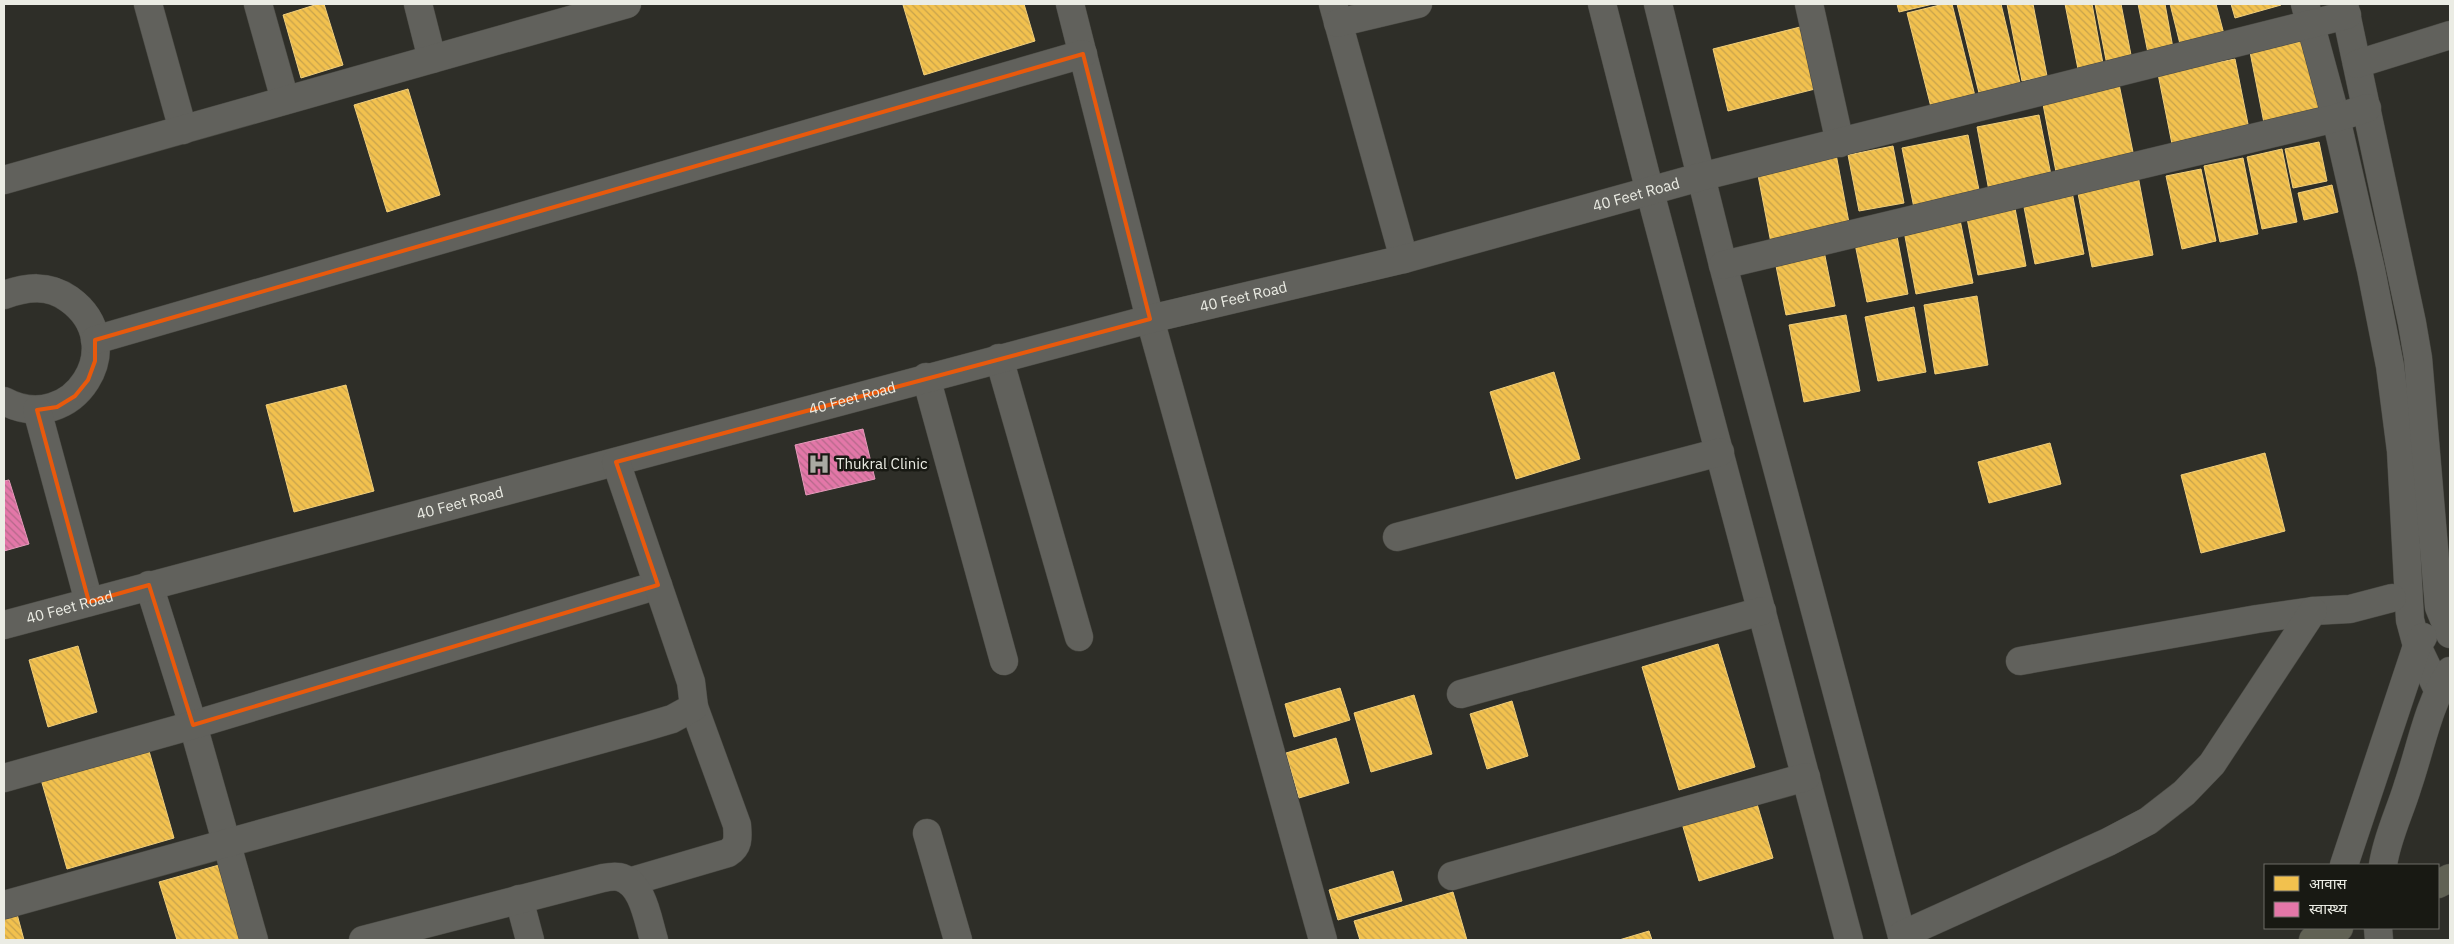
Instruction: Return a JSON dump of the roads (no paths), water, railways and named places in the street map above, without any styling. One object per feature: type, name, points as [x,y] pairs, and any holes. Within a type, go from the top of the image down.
[{"type":"street","points":[[148,4],[182,130]]},
{"type":"street","points":[[258,4],[285,100]]},
{"type":"street","points":[[418,4],[432,59]]},
{"type":"street","points":[[4,180],[432,59],[565,12],[627,4]]},
{"type":"street","points":[[1070,4],[1150,319],[1323,940]]},
{"type":"street","points":[[1404,259],[1336,14],[1418,4]]},
{"type":"street","points":[[1602,4],[1650,192],[1849,940]]},
{"type":"street","points":[[1658,4],[1723,265],[1903,937],[2108,842],[2148,821],[2184,793],[2212,764],[2313,611]]},
{"type":"street","points":[[1809,4],[1840,143]]},
{"type":"street","points":[[2345,9],[2418,358],[2450,634]]},
{"type":"street","name":"40 Feet Road","points":[[4,625],[998,358],[1150,319],[1404,259],[1700,177],[1840,143],[2307,14],[2345,9]]},
{"type":"street","points":[[2307,14],[2336,118],[2371,270],[2390,366],[2401,451],[2410,620],[2418,646],[2444,680],[2392,829],[2383,864]]},
{"type":"street","points":[[2357,64],[2450,35]]},
{"type":"street","points":[[95,340],[1083,54]]},
{"type":"street","points":[[1723,265],[2336,118],[2367,108]]},
{"type":"street","points":[[4,295],[21,289],[41,287],[60,293],[77,305],[89,320],[95,340],[95,360],[88,380],[75,396],[57,407],[37,410],[16,408],[4,401]]},
{"type":"street","points":[[998,358],[1080,637]]},
{"type":"street","points":[[926,377],[1004,661]]},
{"type":"street","points":[[37,410],[88,602]]},
{"type":"street","points":[[1397,537],[1720,452]]},
{"type":"street","points":[[616,462],[692,682],[694,708],[737,825],[738,841],[735,848],[728,852],[629,882]]},
{"type":"street","points":[[150,585],[193,726],[254,940]]},
{"type":"street","points":[[4,778],[193,726],[658,585]]},
{"type":"street","points":[[2020,661],[2258,618],[2313,611],[2350,609],[2392,598]]},
{"type":"street","points":[[2344,864],[2418,646],[2445,602]]},
{"type":"street","points":[[1461,694],[1762,611]]},
{"type":"street","points":[[4,905],[642,728],[694,708]]},
{"type":"street","points":[[1452,876],[1806,777]]},
{"type":"street","points":[[927,833],[958,940]]},
{"type":"street","points":[[379,938],[603,878],[619,877],[629,882],[638,891],[654,940]]},
{"type":"street","points":[[519,900],[530,940]]},
{"type":"place","name":"Thukral Clinic","points":[[819,464]]}]
